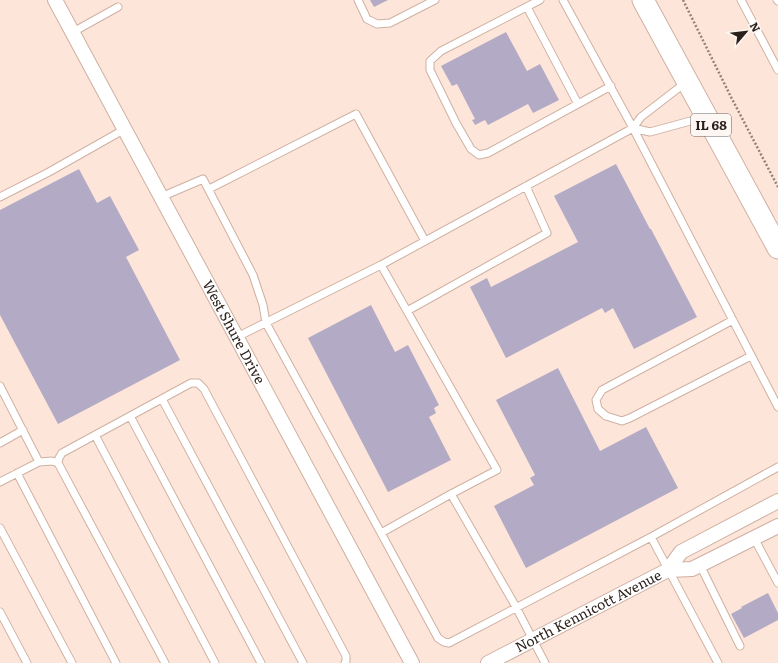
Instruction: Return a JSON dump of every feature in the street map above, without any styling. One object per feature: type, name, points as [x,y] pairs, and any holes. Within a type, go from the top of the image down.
[{"type":"main road","name":"IL 68","points":[[644,0],[706,117],[777,244]]},
{"type":"street","name":"West Shure Drive","points":[[55,0],[412,663]]},
{"type":"street","name":"North Kennicott Avenue","points":[[668,570],[681,552],[778,501]]},
{"type":"street","name":"North Kennicott Avenue","points":[[493,662],[532,640],[668,570],[692,569],[778,526]]},
{"type":"lane","points":[[358,0],[367,20],[377,24],[390,23],[434,0]]},
{"type":"lane","points":[[540,0],[441,50],[430,62],[430,70],[456,123],[471,149],[479,155],[488,153],[610,86]]},
{"type":"lane","points":[[564,0],[633,128],[778,407]]},
{"type":"lane","points":[[741,0],[778,70]]},
{"type":"lane","points":[[73,32],[118,7]]},
{"type":"lane","points":[[527,7],[578,104]]},
{"type":"lane","points":[[237,337],[381,265],[633,128],[642,117],[687,82]]},
{"type":"lane","points":[[209,189],[356,114],[425,241]]},
{"type":"lane","points":[[633,128],[650,132],[706,117]]},
{"type":"lane","points":[[0,197],[49,172],[125,129]]},
{"type":"lane","points":[[161,197],[203,179],[253,275],[263,305],[266,323],[438,638],[444,642],[449,643],[650,537],[778,467]]},
{"type":"lane","points":[[407,311],[547,233],[526,186]]},
{"type":"lane","points":[[381,265],[497,470],[381,533]]},
{"type":"lane","points":[[733,320],[602,390],[596,400],[598,409],[606,416],[622,421],[752,356]]},
{"type":"lane","points":[[165,663],[58,463],[58,458],[62,453],[130,416],[192,383],[198,383],[204,389],[346,656],[345,663]]},
{"type":"lane","points":[[0,386],[3,398],[23,430],[39,462]]},
{"type":"lane","points":[[162,399],[303,663]]},
{"type":"lane","points":[[130,416],[261,663]]},
{"type":"lane","points":[[0,443],[23,430]]},
{"type":"lane","points":[[95,435],[216,663]]},
{"type":"lane","points":[[0,482],[39,462],[52,461],[58,463]]},
{"type":"lane","points":[[17,473],[116,663]]},
{"type":"lane","points":[[451,494],[516,607],[545,663]]},
{"type":"lane","points":[[0,528],[72,663]]},
{"type":"lane","points":[[650,537],[718,663]]},
{"type":"lane","points":[[754,538],[777,580]]},
{"type":"lane","points":[[700,565],[740,646]]},
{"type":"lane","points":[[0,612],[27,663]]},
{"type":"path","points":[[683,0],[778,187]]},
{"type":"building","points":[[370,0],[388,0],[374,7]]},
{"type":"building","points":[[506,32],[527,71],[540,64],[559,100],[533,113],[528,104],[488,125],[485,120],[475,125],[472,120],[475,119],[457,84],[452,86],[441,66]]},
{"type":"building","points":[[616,164],[697,317],[634,349],[613,308],[605,313],[602,308],[506,358],[470,287],[487,278],[491,287],[578,242],[554,196]]},
{"type":"building","points":[[79,169],[97,203],[110,196],[139,250],[126,257],[180,360],[58,424],[0,315],[0,210]]},
{"type":"building","points":[[371,305],[395,352],[408,345],[439,405],[434,408],[436,413],[429,417],[451,460],[388,492],[308,338]]},
{"type":"building","points":[[558,368],[600,451],[646,427],[678,488],[526,568],[494,506],[534,485],[530,478],[535,475],[496,400]]},
{"type":"building","points":[[768,593],[778,613],[778,620],[744,638],[731,614]]}]
